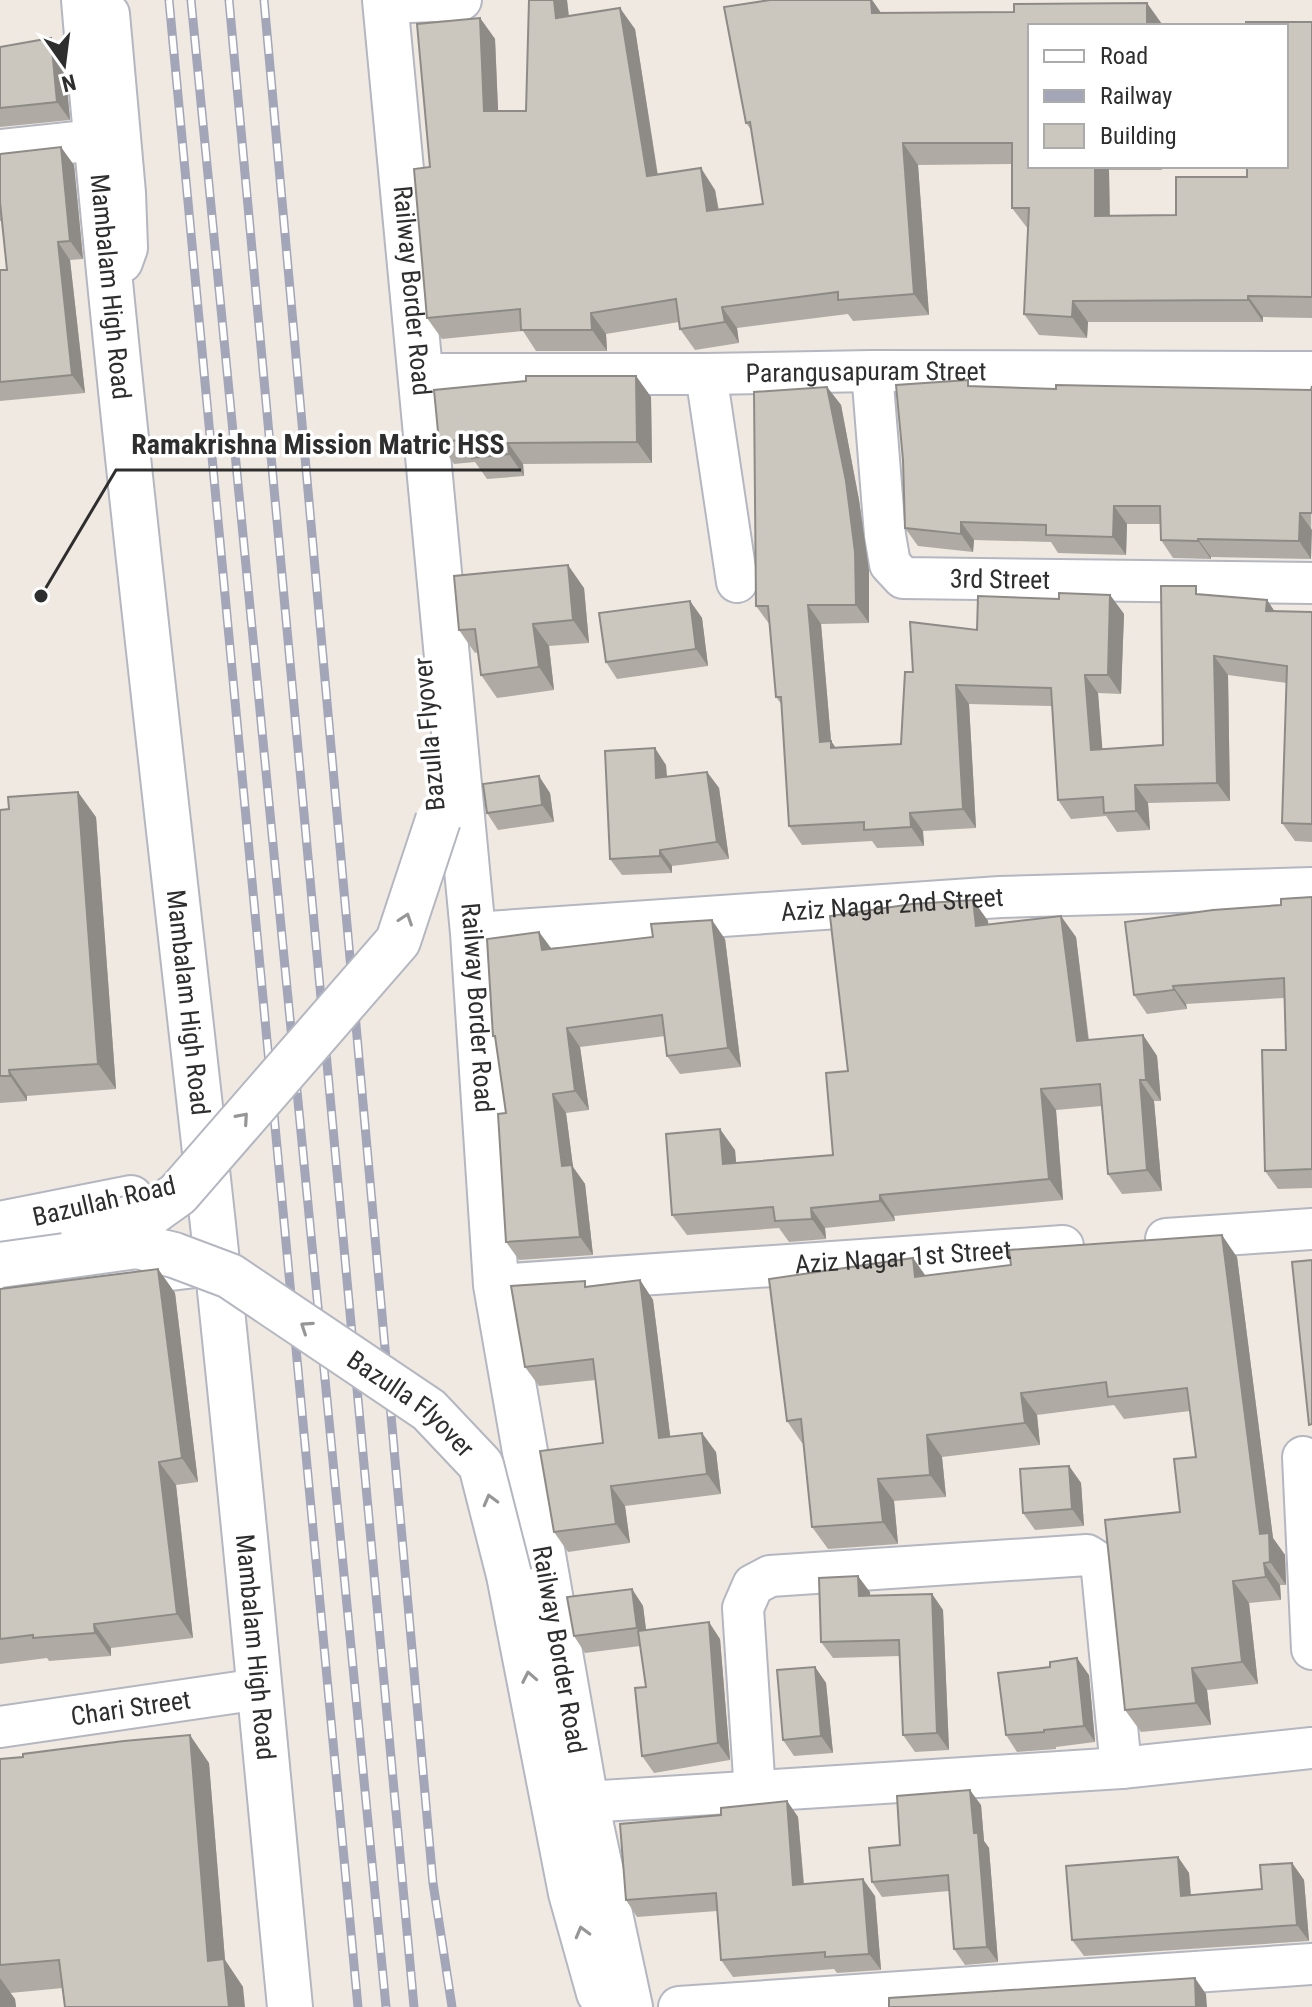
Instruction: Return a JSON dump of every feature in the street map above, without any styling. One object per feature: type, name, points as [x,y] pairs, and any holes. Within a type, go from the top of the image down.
[{"type":"street","points":[[376,1],[461,0]]},
{"type":"street","name":"Railway Border Road","points":[[376,1],[420,374],[473,933],[496,1285],[586,1802],[630,2007]]},
{"type":"street","name":"Bazulla Flyover","points":[[0,1244],[150,1214],[178,1194],[398,941],[438,820],[376,1]]},
{"type":"street","points":[[96,7],[125,193],[127,248],[112,288]]},
{"type":"street","name":"Mambalam High Road","points":[[96,7],[96,140],[217,1262],[290,2007]]},
{"type":"street","points":[[0,150],[96,140]]},
{"type":"street","name":"3rd Street","points":[[872,371],[885,535],[890,564],[903,578],[1312,583]]},
{"type":"street","name":"Parangusapuram Street","points":[[420,374],[1312,372]]},
{"type":"street","points":[[706,374],[737,582]]},
{"type":"street","name":"Aziz Nagar 2nd Street","points":[[473,933],[1000,897],[1312,888]]},
{"type":"street","name":"Bazullah Road","points":[[0,1224],[122,1201],[208,1176]]},
{"type":"street","points":[[122,1201],[143,1211],[155,1231],[157,1245],[148,1270]]},
{"type":"street","name":"Aziz Nagar 1st Street","points":[[496,1285],[1312,1229]]},
{"type":"street","name":"Bazulla Flyover","points":[[0,1265],[137,1246],[174,1255],[230,1276],[429,1410],[481,1465],[509,1575],[571,1893],[602,2007]]},
{"type":"street","points":[[0,1289],[217,1262]]},
{"type":"street","points":[[1303,1457],[1312,1649]]},
{"type":"street","points":[[755,1793],[743,1608],[753,1585],[770,1576],[1087,1555],[1098,1562],[1102,1571],[1121,1768]]},
{"type":"street","name":"Chari Street","points":[[0,1727],[260,1689]]},
{"type":"street","points":[[586,1802],[1121,1768],[1312,1748]]},
{"type":"street","points":[[679,2007],[1312,1964]]},
{"type":"building","points":[[529,0],[554,0],[556,18],[620,8],[647,176],[701,168],[707,211],[763,204],[750,122],[746,123],[724,7],[770,0],[871,0],[872,13],[1014,12],[1014,4],[1147,3],[1147,24],[1028,24],[1028,168],[1095,168],[1095,216],[1176,215],[1176,177],[1247,177],[1247,168],[1288,168],[1288,24],[1246,22],[1312,22],[1312,297],[1073,301],[1072,317],[1024,314],[1029,208],[1012,208],[1012,143],[903,143],[914,294],[838,300],[838,292],[722,307],[725,322],[680,329],[676,299],[591,313],[592,330],[521,330],[520,309],[427,318],[414,169],[430,167],[417,24],[480,18],[484,111],[526,111]]},
{"type":"building","points":[[51,38],[57,102],[0,108],[0,47]]},
{"type":"building","points":[[61,147],[70,241],[58,242],[72,375],[0,382],[0,270],[7,270],[0,202],[0,154]]},
{"type":"building","points":[[526,376],[636,376],[637,442],[508,443],[509,454],[472,458],[470,439],[439,442],[434,390],[526,381]]},
{"type":"building","points":[[968,380],[968,386],[1056,389],[1056,385],[1311,390],[1312,386],[1312,513],[1300,513],[1299,541],[1161,540],[1160,506],[1114,506],[1113,537],[1046,535],[1046,525],[961,522],[961,534],[905,528],[896,385]]},
{"type":"building","points":[[827,387],[846,481],[855,552],[856,605],[808,605],[820,742],[831,741],[831,748],[901,744],[905,672],[913,672],[910,622],[977,630],[978,596],[1059,599],[1059,593],[1110,595],[1108,675],[1085,675],[1091,750],[1163,745],[1161,586],[1196,586],[1196,594],[1267,600],[1266,611],[1312,612],[1312,824],[1282,823],[1287,666],[1214,656],[1217,783],[1135,785],[1136,811],[1104,813],[1103,797],[1058,800],[1051,688],[956,685],[963,809],[910,813],[911,827],[864,830],[864,822],[789,826],[781,697],[776,697],[768,606],[756,606],[754,392]]},
{"type":"building","points":[[568,565],[573,620],[533,624],[539,667],[481,675],[475,629],[459,630],[454,576]]},
{"type":"building","points":[[690,601],[696,649],[606,662],[599,613]]},
{"type":"building","points":[[655,748],[656,778],[707,772],[717,842],[660,850],[660,856],[610,859],[605,751]]},
{"type":"building","points":[[539,776],[542,805],[487,813],[483,784]]},
{"type":"building","points":[[78,792],[98,1064],[9,1070],[10,1076],[0,1076],[0,810],[9,809],[8,797]]},
{"type":"building","points":[[1312,897],[1312,1169],[1265,1171],[1262,1050],[1286,1050],[1284,978],[1173,986],[1174,990],[1134,995],[1125,922],[1281,905],[1281,899]]},
{"type":"building","points":[[973,900],[976,926],[1061,916],[1077,1041],[1143,1035],[1146,1080],[1140,1080],[1147,1170],[1108,1174],[1100,1084],[1041,1089],[1049,1179],[880,1195],[880,1201],[811,1208],[812,1219],[775,1221],[773,1207],[672,1215],[666,1134],[720,1129],[723,1164],[833,1155],[826,1073],[848,1071],[830,916],[912,904]]},
{"type":"building","points":[[712,920],[728,1048],[667,1056],[662,1015],[567,1028],[575,1091],[553,1094],[562,1166],[572,1165],[580,1237],[506,1242],[498,1114],[506,1113],[493,1036],[487,939],[539,932],[542,950],[653,937],[651,924]]},
{"type":"building","points":[[1222,1235],[1260,1534],[1269,1533],[1270,1562],[1264,1563],[1266,1577],[1233,1581],[1242,1662],[1192,1668],[1196,1703],[1125,1710],[1105,1520],[1180,1512],[1174,1459],[1196,1457],[1187,1388],[1108,1397],[1106,1382],[1021,1393],[1025,1423],[927,1435],[930,1475],[878,1479],[883,1522],[812,1527],[801,1419],[787,1421],[769,1279],[913,1258],[915,1277],[1011,1265],[1009,1250]]},
{"type":"building","points":[[1312,1260],[1312,1424],[1309,1425],[1292,1262]]},
{"type":"building","points":[[158,1269],[182,1458],[159,1462],[177,1614],[94,1624],[95,1633],[0,1639],[0,1289]]},
{"type":"building","points":[[640,1280],[659,1438],[702,1433],[707,1474],[611,1486],[616,1524],[554,1532],[540,1451],[603,1443],[593,1359],[525,1367],[511,1286],[585,1281],[585,1287]]},
{"type":"building","points":[[1069,1466],[1072,1509],[1023,1513],[1020,1469]]},
{"type":"building","points":[[858,1576],[859,1596],[932,1594],[937,1733],[903,1735],[899,1640],[821,1642],[819,1578]]},
{"type":"building","points":[[632,1589],[637,1628],[574,1636],[567,1597]]},
{"type":"building","points":[[709,1622],[718,1743],[642,1756],[635,1688],[646,1687],[638,1631]]},
{"type":"building","points":[[1077,1658],[1084,1726],[1006,1735],[998,1673],[1050,1667],[1050,1662]]},
{"type":"building","points":[[815,1667],[821,1736],[783,1740],[777,1670]]},
{"type":"building","points":[[190,1735],[208,1961],[224,1959],[229,2007],[65,2007],[59,1960],[0,1965],[0,1759]]},
{"type":"building","points":[[970,1790],[974,1833],[978,1833],[987,1947],[954,1949],[948,1875],[872,1882],[869,1848],[900,1845],[897,1796]]},
{"type":"building","points":[[787,1801],[793,1885],[863,1879],[869,1954],[825,1957],[825,1952],[721,1960],[716,1893],[626,1900],[620,1824],[721,1815],[721,1808]]},
{"type":"building","points":[[1178,1857],[1181,1896],[1262,1889],[1260,1865],[1292,1863],[1297,1925],[1072,1940],[1066,1866]]},
{"type":"building","points":[[1195,1978],[1196,2007],[889,2007],[889,1998]]},
{"type":"railway","points":[[169,0],[358,2007]]},
{"type":"railway","points":[[191,0],[386,2007]]},
{"type":"railway","points":[[229,0],[414,2007]]},
{"type":"railway","points":[[264,0],[433,1883],[452,2007]]},
{"type":"place","name":"Ramakrishna Mission Matric HSS","points":[[41,596]]}]
